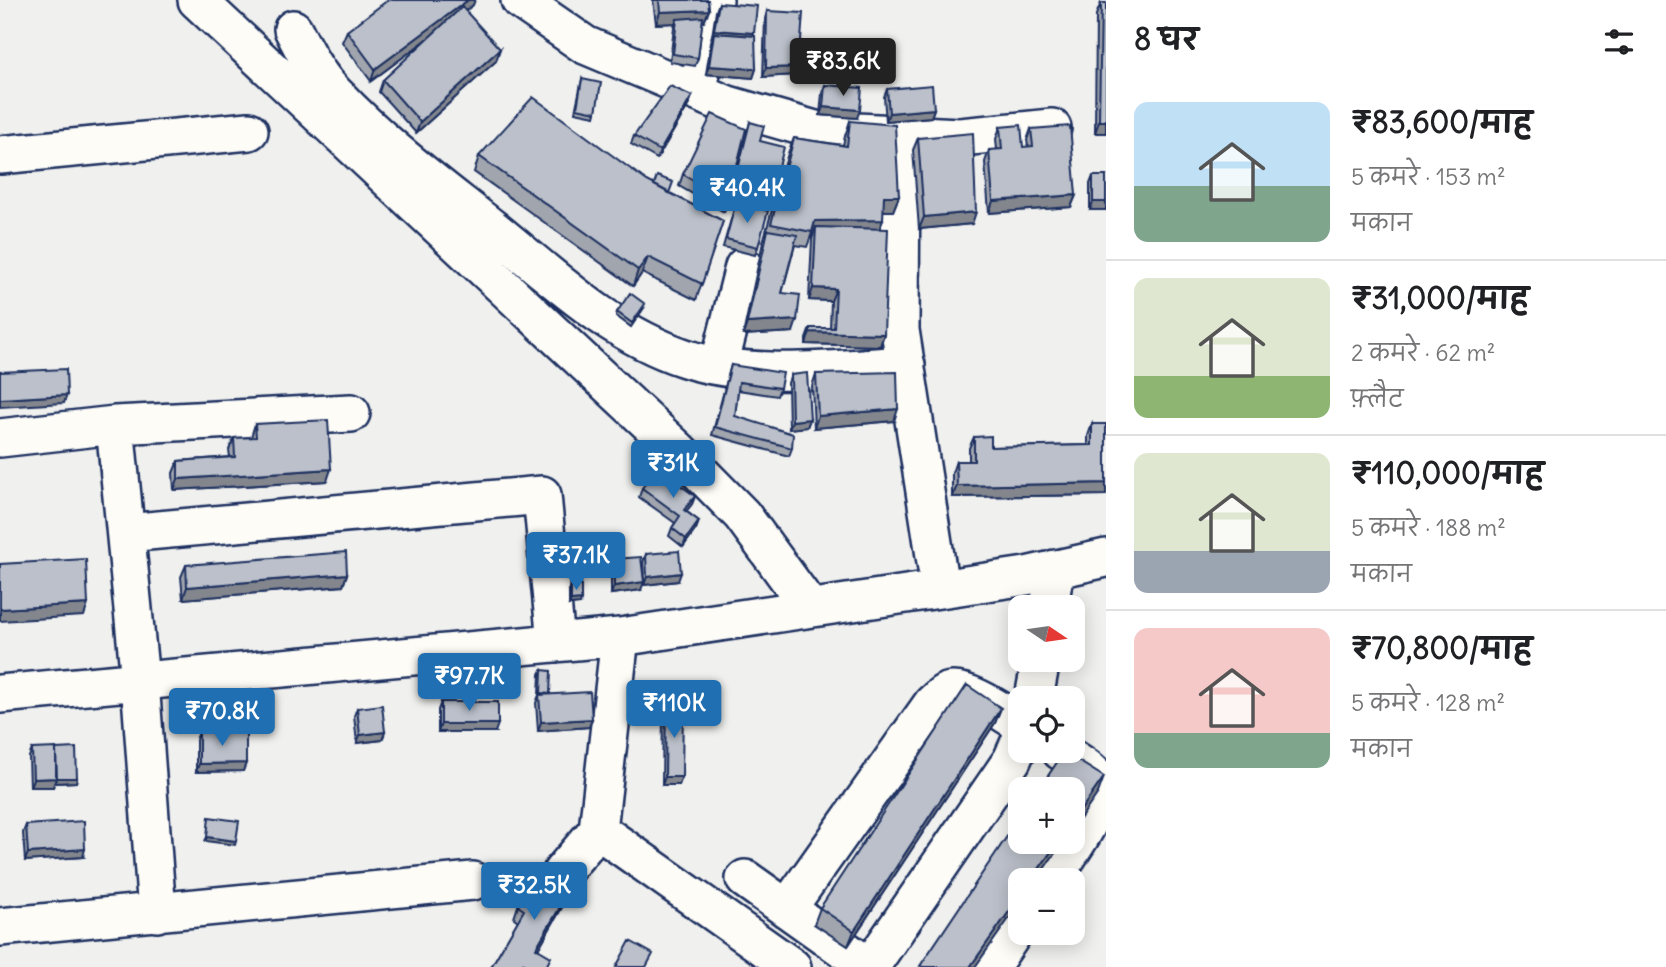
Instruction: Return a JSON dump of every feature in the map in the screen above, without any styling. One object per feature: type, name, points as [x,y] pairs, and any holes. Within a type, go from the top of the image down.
[{"type":"street","points":[[197,0],[678,450],[742,515],[810,608]]},
{"type":"street","points":[[520,0],[585,45],[728,104],[815,130],[960,137],[1052,128]]},
{"type":"street","points":[[698,90],[714,0]]},
{"type":"street","points":[[293,29],[316,71],[335,95],[395,151],[594,313],[675,354],[719,366],[790,371],[906,365]]},
{"type":"street","points":[[0,155],[249,131]]},
{"type":"street","points":[[901,136],[900,330],[940,589]]},
{"type":"street","points":[[719,366],[744,267]]},
{"type":"street","points":[[0,438],[115,425],[351,413]]},
{"type":"street","points":[[115,425],[140,681],[157,913]]},
{"type":"street","points":[[126,533],[542,495],[556,643]]},
{"type":"street","points":[[0,694],[620,637],[1055,569],[1105,564]]},
{"type":"street","points":[[1051,595],[1055,569]]},
{"type":"street","points":[[562,872],[598,830],[620,637]]},
{"type":"street","points":[[787,908],[933,703],[947,692],[960,691],[1008,716]]},
{"type":"street","points":[[746,879],[869,967],[1010,763]]},
{"type":"street","points":[[1059,868],[1100,810],[1104,794],[1101,783],[1093,773],[1078,763]]},
{"type":"street","points":[[598,830],[792,967]]},
{"type":"street","points":[[0,927],[473,881]]},
{"type":"street","points":[[990,967],[1008,941]]},
{"type":"building","points":[[388,0],[468,0],[375,69],[347,31]]},
{"type":"building","points":[[659,0],[708,0],[709,10],[660,12]]},
{"type":"building","points":[[719,3],[757,6],[754,33],[714,30]]},
{"type":"building","points":[[1101,3],[1106,3],[1106,121],[1099,121]]},
{"type":"building","points":[[462,7],[500,49],[420,122],[383,80]]},
{"type":"building","points":[[767,11],[803,13],[799,67],[766,68]]},
{"type":"building","points":[[703,17],[698,58],[673,54],[677,19]]},
{"type":"building","points":[[714,33],[755,36],[756,69],[709,66]]},
{"type":"building","points":[[872,44],[888,48],[884,64],[868,61]]},
{"type":"building","points":[[582,79],[601,83],[596,112],[577,108]]},
{"type":"building","points":[[825,85],[862,88],[860,110],[823,107]]},
{"type":"building","points":[[932,85],[934,109],[889,113],[887,89]]},
{"type":"building","points":[[670,86],[692,96],[660,151],[634,136]]},
{"type":"building","points":[[533,97],[647,181],[723,221],[702,284],[648,257],[638,270],[479,156]]},
{"type":"building","points":[[712,114],[746,129],[728,201],[683,174]]},
{"type":"building","points":[[850,121],[895,125],[899,196],[884,196],[883,220],[815,221],[812,232],[771,224],[794,138],[847,146]]},
{"type":"building","points":[[750,122],[764,126],[760,141],[784,147],[772,195],[734,185]]},
{"type":"building","points":[[1021,125],[1023,147],[1033,146],[1031,129],[1070,126],[1076,195],[993,201],[989,150],[1002,149],[1000,127]]},
{"type":"building","points":[[973,133],[976,212],[924,217],[918,138]]},
{"type":"building","points":[[657,176],[673,182],[669,193],[654,185]]},
{"type":"building","points":[[1093,176],[1106,176],[1106,202],[1093,202]]},
{"type":"building","points":[[736,202],[768,211],[758,247],[726,239]]},
{"type":"building","points":[[816,227],[888,229],[884,334],[810,332],[810,328],[834,328],[836,289],[813,288]]},
{"type":"building","points":[[768,230],[797,235],[782,293],[800,295],[797,320],[747,323]]},
{"type":"building","points":[[630,293],[645,304],[632,323],[617,312]]},
{"type":"building","points":[[731,365],[783,373],[780,388],[739,382],[735,416],[793,434],[792,448],[715,427]]},
{"type":"building","points":[[66,369],[67,395],[0,399],[0,372]]},
{"type":"building","points":[[897,372],[898,409],[818,416],[816,374]]},
{"type":"building","points":[[807,373],[810,419],[792,421],[791,375]]},
{"type":"building","points":[[328,420],[331,469],[178,479],[178,461],[235,457],[234,438],[256,437],[255,424]]},
{"type":"building","points":[[1092,424],[1106,424],[1106,483],[957,486],[956,461],[974,461],[974,437],[991,436],[991,447],[1092,445]]},
{"type":"building","points":[[657,468],[695,496],[684,510],[699,521],[686,539],[672,528],[680,516],[642,488]]},
{"type":"building","points":[[679,551],[681,573],[647,577],[646,554]]},
{"type":"building","points":[[346,552],[347,574],[187,587],[186,565]]},
{"type":"building","points":[[641,557],[644,582],[614,586],[614,559]]},
{"type":"building","points":[[86,559],[88,604],[0,609],[0,564]]},
{"type":"building","points":[[581,582],[581,600],[571,601],[571,583]]},
{"type":"building","points":[[542,670],[551,671],[550,694],[541,693]]},
{"type":"building","points":[[967,685],[1001,708],[854,931],[820,908]]},
{"type":"building","points":[[590,692],[592,719],[541,722],[539,695]]},
{"type":"building","points":[[441,702],[498,702],[498,724],[441,724]]},
{"type":"building","points":[[666,704],[683,704],[682,777],[665,777]]},
{"type":"building","points":[[382,705],[385,732],[360,735],[357,708]]},
{"type":"building","points":[[199,732],[246,732],[246,763],[199,764]]},
{"type":"building","points":[[56,748],[56,778],[33,779],[32,749]]},
{"type":"building","points":[[76,748],[77,778],[57,778],[56,749]]},
{"type":"building","points":[[1057,763],[1082,763],[1104,777],[1085,804],[1085,777],[1047,777]]},
{"type":"building","points":[[209,817],[239,821],[236,841],[207,837]]},
{"type":"building","points":[[84,821],[85,849],[28,853],[26,825]]},
{"type":"building","points":[[1008,835],[1008,854],[1049,854],[1040,868],[1008,868],[1008,913],[970,967],[920,966]]},
{"type":"building","points":[[541,867],[573,885],[536,948],[551,957],[546,967],[529,967],[523,963],[521,967],[491,967],[524,910],[518,906]]},
{"type":"building","points":[[630,941],[653,954],[646,967],[616,967]]}]
